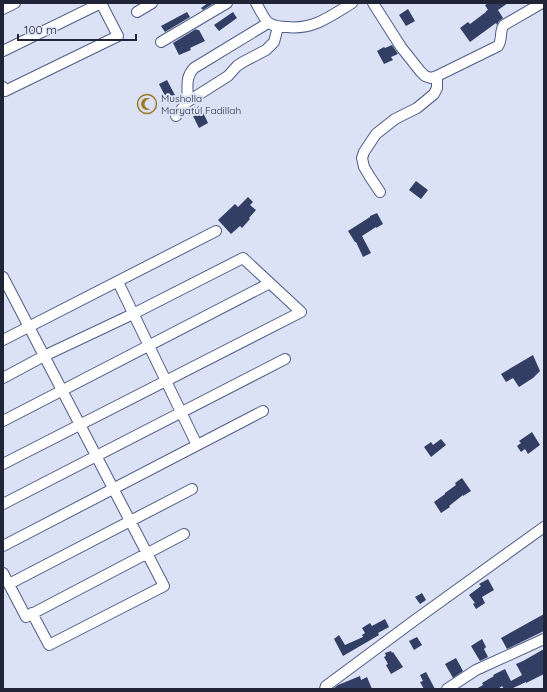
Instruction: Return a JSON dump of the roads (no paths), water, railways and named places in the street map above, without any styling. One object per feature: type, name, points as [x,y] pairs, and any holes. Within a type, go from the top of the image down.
[{"type":"street","points":[[3,9],[14,3]]},
{"type":"street","points":[[3,52],[101,3],[118,36],[5,91],[3,87]]},
{"type":"street","points":[[137,12],[152,3]]},
{"type":"street","points":[[161,42],[227,3]]},
{"type":"street","points":[[256,3],[268,23],[278,27],[297,28],[314,24],[352,3]]},
{"type":"street","points":[[373,3],[401,47],[420,71],[425,76],[431,78],[498,46],[501,40],[502,28],[504,25],[542,3]]},
{"type":"street","points":[[187,102],[188,78],[194,68],[268,23]]},
{"type":"street","points":[[176,116],[187,102],[228,76],[237,66],[266,50],[272,45],[278,27]]},
{"type":"street","points":[[380,192],[364,167],[362,158],[364,152],[376,134],[395,119],[417,108],[437,91],[437,76]]},
{"type":"street","points":[[3,340],[216,231]]},
{"type":"street","points":[[3,378],[44,356],[133,314],[244,258],[301,312],[3,464]]},
{"type":"street","points":[[3,277],[7,295],[29,327],[63,390],[164,586],[49,646],[32,614]]},
{"type":"street","points":[[118,282],[197,445]]},
{"type":"street","points":[[3,421],[270,284]]},
{"type":"street","points":[[3,504],[285,358]]},
{"type":"street","points":[[3,546],[263,411]]},
{"type":"street","points":[[9,584],[192,490]]},
{"type":"street","points":[[325,689],[326,686],[415,620],[544,527]]},
{"type":"street","points":[[3,573],[26,617],[184,534]]},
{"type":"street","points":[[447,689],[482,667],[544,639]]},
{"type":"place","name":"Musholla Maryatul Fadillah","points":[[147,104]]}]
